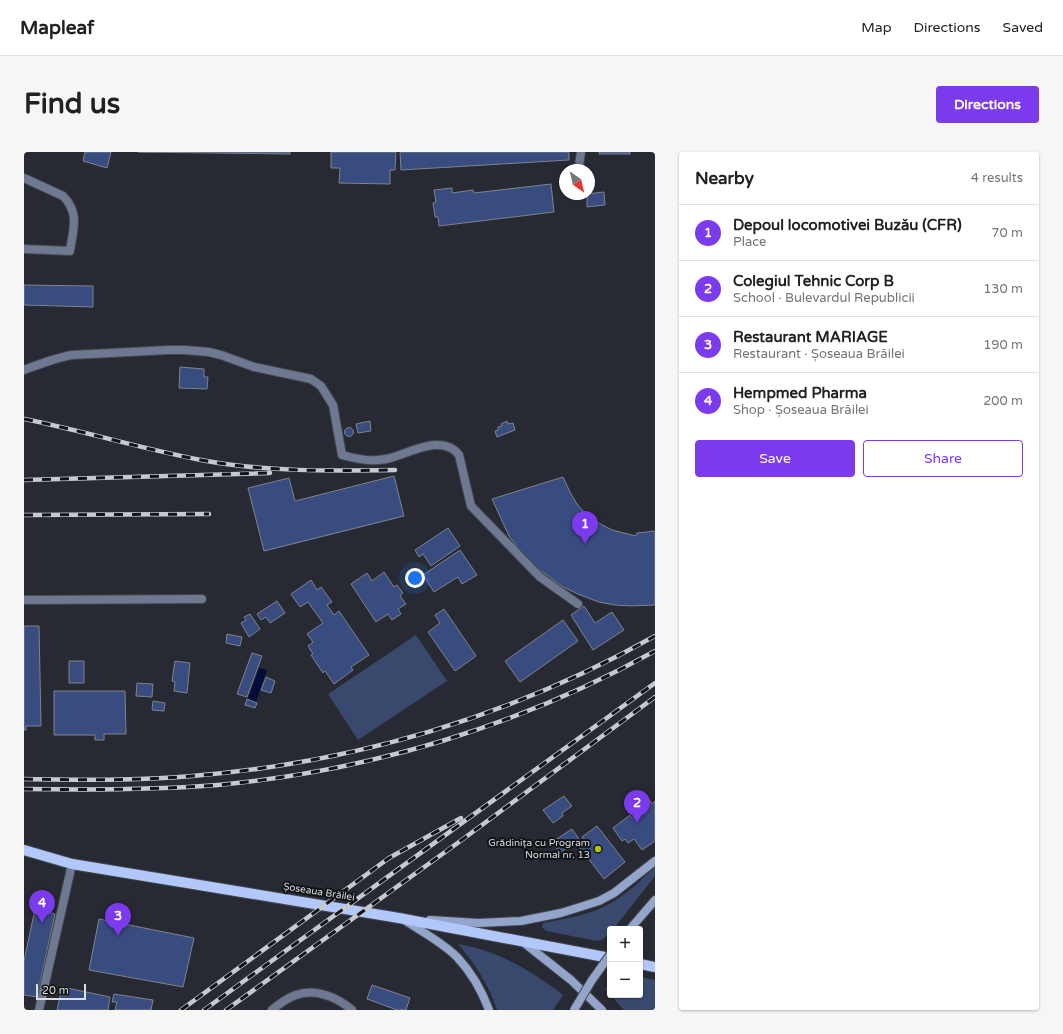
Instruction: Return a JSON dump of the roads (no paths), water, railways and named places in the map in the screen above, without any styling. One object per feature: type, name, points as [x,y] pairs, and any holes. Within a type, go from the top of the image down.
[{"type":"main road","name":"Șoseaua Brăilei","points":[[24,850],[72,864],[434,924],[607,956]]},
{"type":"main road","points":[[399,918],[478,923],[521,921],[545,917],[599,901],[614,893],[655,861]]},
{"type":"main road","points":[[633,926],[655,900]]},
{"type":"main road","points":[[399,918],[433,939],[457,957],[470,973],[485,999],[489,1010]]},
{"type":"main road","points":[[522,941],[571,980],[602,1010]]},
{"type":"main road","points":[[574,1010],[592,980],[607,961]]},
{"type":"main road","points":[[643,965],[655,967]]},
{"type":"street","points":[[579,164],[581,152]]},
{"type":"street","points":[[24,178],[63,196],[68,201],[75,216],[70,251],[24,249]]},
{"type":"street","points":[[24,370],[47,361],[72,355],[185,350],[221,355],[254,367],[311,379],[321,386],[333,405],[342,455],[358,459],[374,460],[386,459],[426,446],[438,445],[456,450],[459,455],[471,506],[540,577],[578,604]]},
{"type":"street","points":[[24,600],[202,599]]},
{"type":"street","points":[[39,1010],[72,864]]},
{"type":"street","points":[[272,1010],[295,995],[308,992],[324,994],[337,999],[352,1010]]},
{"type":"railway","points":[[24,419],[179,456],[225,464],[298,470],[395,470]]},
{"type":"railway","points":[[24,480],[270,473]]},
{"type":"railway","points":[[24,515],[209,514]]},
{"type":"railway","points":[[24,779],[87,780],[171,778],[253,770],[313,760],[372,747],[431,731],[489,712],[546,690],[655,636]]},
{"type":"railway","points":[[24,789],[72,790],[194,787],[275,778],[332,769],[388,756],[444,740],[498,722],[552,701],[655,651]]},
{"type":"railway","points":[[204,1010],[655,683]]},
{"type":"railway","points":[[226,1010],[459,842],[655,697]]},
{"type":"railway","points":[[181,1010],[389,858],[461,818]]},
{"type":"place","name":"Depoul locomotivei Buzău (CFR)","points":[[585,544]]},
{"type":"place","name":"Colegiul Tehnic Corp B","points":[[637,823]]},
{"type":"place","name":"Grădinița cu Program Normal nr. 13","points":[[598,849]]},
{"type":"place","name":"Hempmed Pharma","points":[[42,923]]},
{"type":"place","name":"Restaurant MARIAGE","points":[[118,936]]}]
